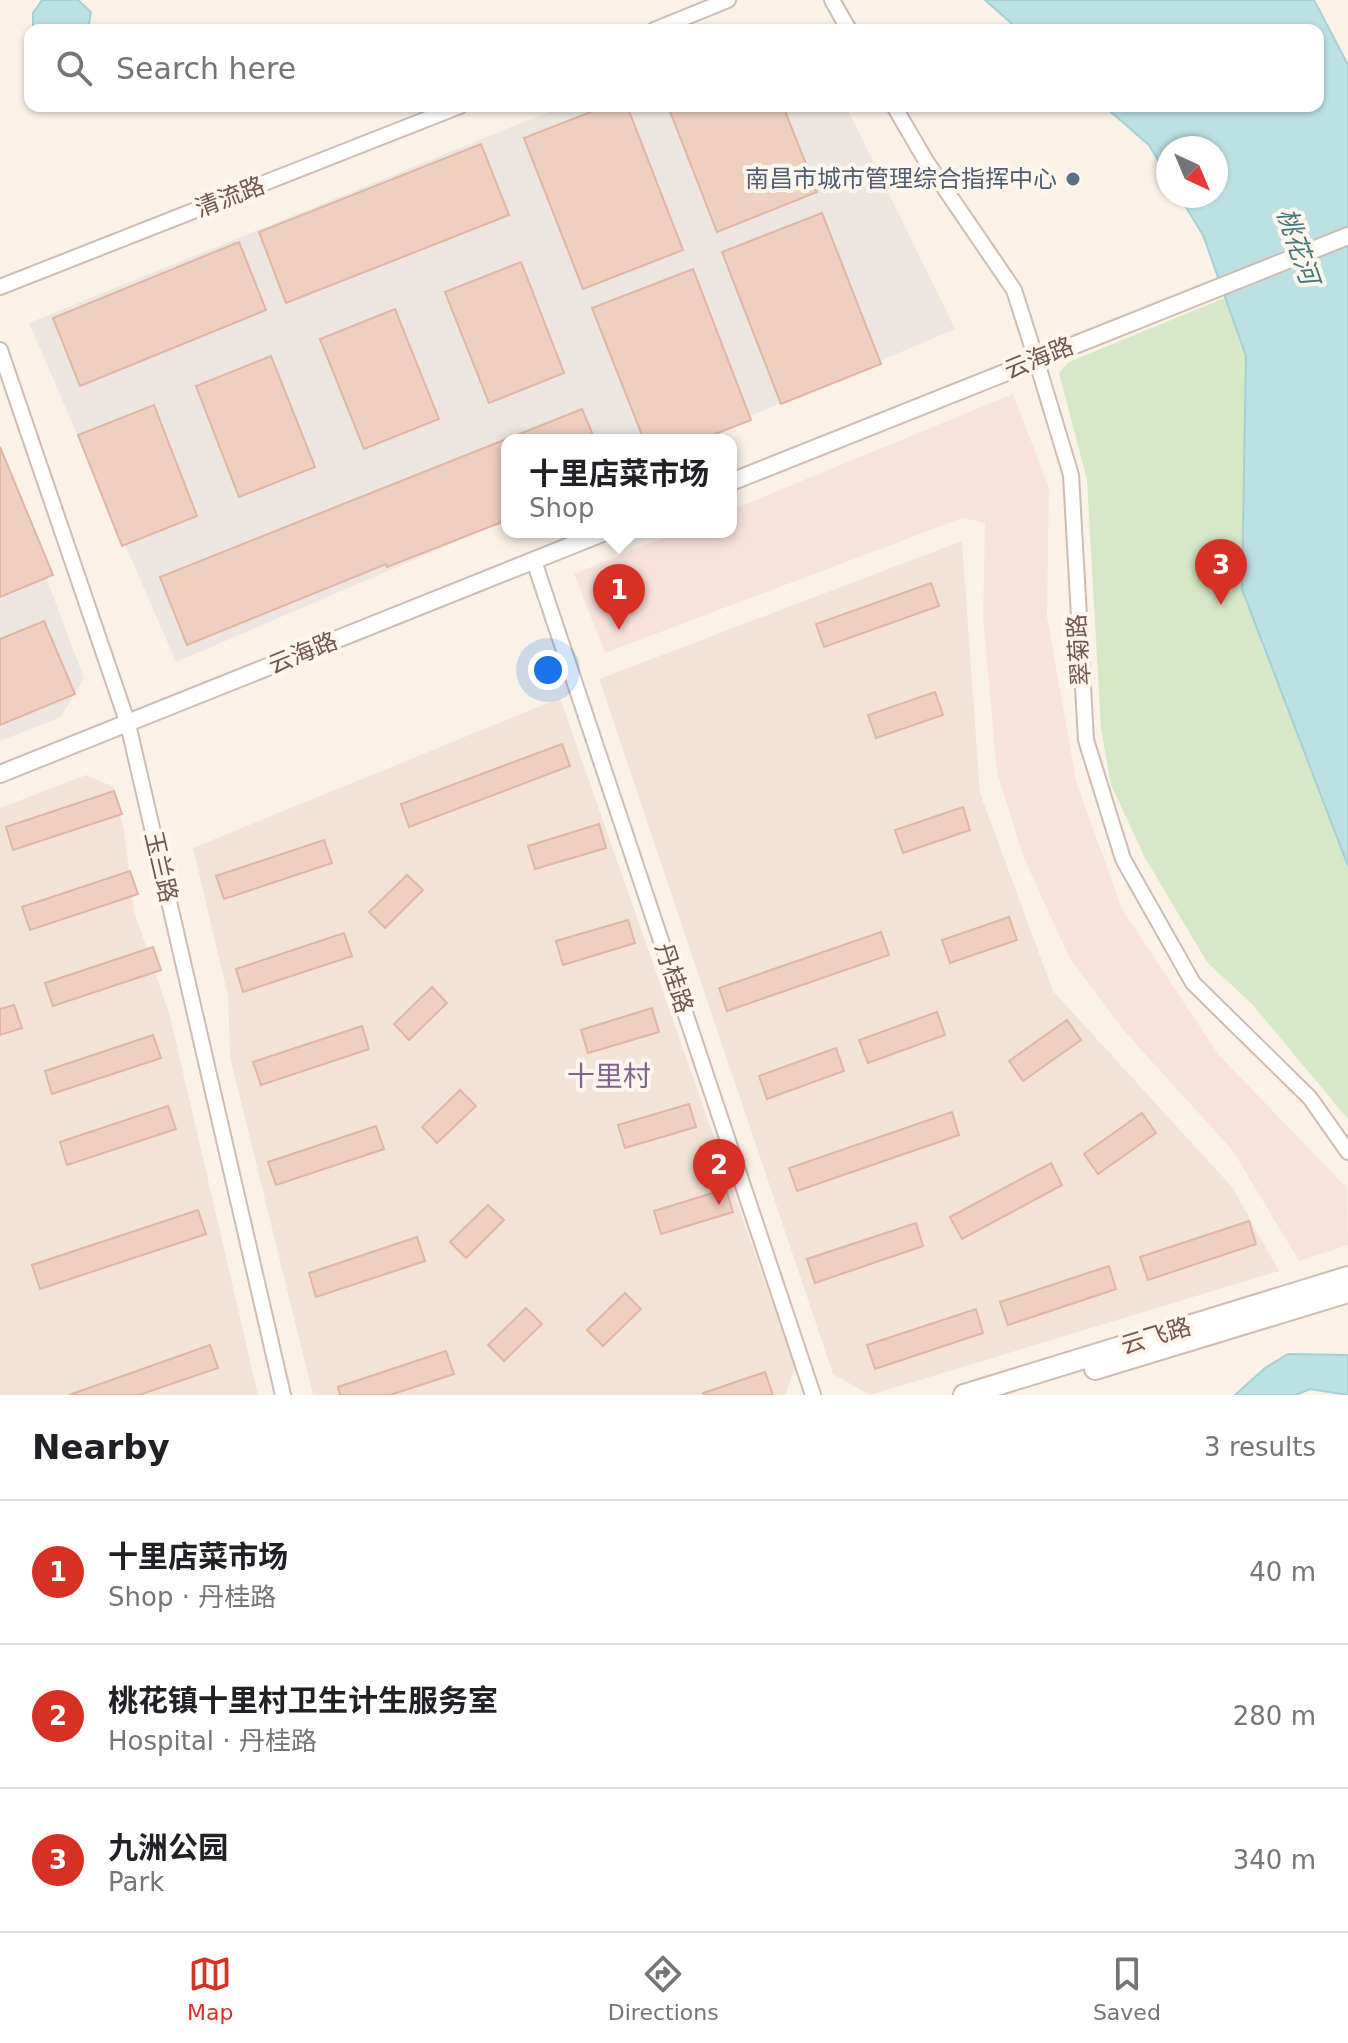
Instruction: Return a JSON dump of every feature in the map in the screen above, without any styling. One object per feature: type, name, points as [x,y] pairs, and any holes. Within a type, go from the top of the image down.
[{"type":"main road","name":"云飞路","points":[[964,1395],[1348,1277]]},
{"type":"main road","name":"云飞路","points":[[1011,1395],[1348,1292]]},
{"type":"street","points":[[669,24],[728,0]]},
{"type":"street","points":[[832,0],[846,24]]},
{"type":"street","name":"清流路","points":[[0,287],[445,112]]},
{"type":"street","name":"翠菊路","points":[[897,112],[926,161],[1014,290],[1036,359],[1071,475],[1086,740],[1123,859],[1193,983],[1310,1098],[1348,1152]]},
{"type":"street","name":"云海路","points":[[737,480],[1348,236]]},
{"type":"street","name":"玉兰路","points":[[0,350],[128,724],[283,1395]]},
{"type":"street","name":"云海路","points":[[0,774],[590,538]]},
{"type":"street","name":"丹桂路","points":[[534,561],[813,1395]]},
{"type":"shaded area","points":[[548,112],[849,112],[955,329],[708,434],[501,434],[501,523],[176,662],[29,323]]},
{"type":"shaded area","points":[[1013,394],[1049,488],[1047,616],[1076,781],[1122,909],[1218,1054],[1347,1188],[1348,1245],[1299,1261],[1233,1151],[1125,1032],[1069,957],[1023,856],[997,772],[983,617],[985,523],[962,518],[605,653],[574,574],[662,538],[737,538],[737,508]]},
{"type":"shaded area","points":[[0,455],[84,678],[61,717],[0,741]]},
{"type":"shaded area","points":[[962,541],[980,793],[1053,991],[1232,1187],[1279,1271],[870,1395],[833,1374],[599,679]]},
{"type":"shaded area","points":[[560,698],[795,1368],[785,1395],[313,1395],[230,1057],[228,996],[193,848]]},
{"type":"shaded area","points":[[86,775],[114,787],[124,830],[134,911],[170,1016],[258,1395],[0,1395],[0,808]]},
{"type":"green space","points":[[1348,247],[1348,1119],[1253,1005],[1207,962],[1145,858],[1111,785],[1101,729],[1087,480],[1059,373],[1069,362]]},
{"type":"water","points":[[42,0],[78,0],[91,12],[89,24],[33,24],[33,13]]},
{"type":"water","name":"桃花河","points":[[985,0],[1314,0],[1348,65],[1348,866],[1242,589],[1246,356],[1203,235],[1186,208],[1228,208],[1228,136],[1156,136],[1156,157],[1149,145],[1111,112],[1324,112],[1324,24],[1012,24]]},
{"type":"water","points":[[1288,1354],[1348,1355],[1348,1395],[1310,1389],[1296,1395],[1235,1395],[1265,1368]]},
{"type":"building","points":[[591,112],[629,112],[683,250],[583,289],[524,138]]},
{"type":"building","points":[[670,112],[785,112],[817,192],[717,232]]},
{"type":"building","points":[[481,144],[509,215],[286,303],[259,232]]},
{"type":"building","points":[[822,213],[881,364],[781,404],[722,252]]},
{"type":"building","points":[[239,242],[266,310],[80,386],[53,318]]},
{"type":"building","points":[[521,262],[564,373],[489,403],[445,292]]},
{"type":"building","points":[[693,269],[751,420],[715,434],[642,434],[592,308]]},
{"type":"building","points":[[395,309],[439,419],[364,449],[320,339]]},
{"type":"building","points":[[271,356],[315,467],[239,497],[196,386]]},
{"type":"building","points":[[154,405],[197,516],[122,546],[78,435]]},
{"type":"building","points":[[582,409],[592,434],[519,434]]},
{"type":"building","points":[[501,441],[501,522],[387,567],[386,564],[187,645],[160,577]]},
{"type":"building","points":[[0,447],[53,575],[0,597]]},
{"type":"building","points":[[931,583],[939,606],[824,647],[816,624]]},
{"type":"building","points":[[44,621],[75,694],[0,725],[0,639]]},
{"type":"building","points":[[935,692],[943,715],[876,738],[868,715]]},
{"type":"building","points":[[562,744],[570,766],[409,827],[401,804]]},
{"type":"building","points":[[114,791],[122,814],[13,850],[6,827]]},
{"type":"building","points":[[963,807],[970,830],[903,853],[895,830]]},
{"type":"building","points":[[599,824],[606,848],[535,869],[528,846]]},
{"type":"building","points":[[324,840],[332,863],[224,899],[216,876]]},
{"type":"building","points":[[130,871],[138,894],[30,930],[22,907]]},
{"type":"building","points":[[407,875],[423,890],[385,928],[369,912]]},
{"type":"building","points":[[1009,917],[1017,940],[950,963],[942,940]]},
{"type":"building","points":[[628,920],[635,943],[563,965],[556,941]]},
{"type":"building","points":[[881,932],[889,955],[727,1011],[719,988]]},
{"type":"building","points":[[344,933],[352,956],[243,992],[236,969]]},
{"type":"building","points":[[153,947],[161,970],[53,1006],[45,983]]},
{"type":"building","points":[[432,987],[447,1003],[409,1040],[394,1024]]},
{"type":"building","points":[[14,1005],[22,1028],[0,1035],[0,1009]]},
{"type":"building","points":[[652,1008],[659,1032],[588,1053],[581,1030]]},
{"type":"building","points":[[937,1012],[945,1035],[868,1063],[859,1040]]},
{"type":"building","points":[[1067,1020],[1081,1040],[1023,1081],[1009,1061]]},
{"type":"building","points":[[362,1026],[369,1049],[261,1085],[253,1062]]},
{"type":"building","points":[[153,1035],[161,1058],[52,1094],[45,1071]]},
{"type":"building","points":[[836,1048],[844,1071],[767,1099],[759,1076]]},
{"type":"building","points":[[460,1090],[476,1106],[437,1143],[422,1127]]},
{"type":"building","points":[[689,1104],[696,1127],[625,1148],[618,1125]]},
{"type":"building","points":[[168,1106],[176,1129],[67,1165],[60,1142]]},
{"type":"building","points":[[952,1112],[959,1135],[797,1191],[789,1168]]},
{"type":"building","points":[[1142,1113],[1156,1133],[1098,1174],[1084,1154]]},
{"type":"building","points":[[376,1126],[384,1149],[276,1185],[268,1162]]},
{"type":"building","points":[[1051,1163],[1062,1185],[962,1239],[950,1217]]},
{"type":"building","points":[[726,1189],[733,1212],[661,1234],[654,1211]]},
{"type":"building","points":[[488,1205],[504,1220],[466,1258],[450,1242]]},
{"type":"building","points":[[198,1210],[206,1234],[40,1289],[32,1265]]},
{"type":"building","points":[[1249,1221],[1256,1244],[1148,1280],[1140,1257]]},
{"type":"building","points":[[916,1223],[923,1246],[815,1283],[807,1259]]},
{"type":"building","points":[[417,1237],[425,1261],[316,1297],[309,1273]]},
{"type":"building","points":[[1109,1266],[1116,1289],[1008,1325],[1000,1302]]},
{"type":"building","points":[[625,1293],[641,1309],[603,1346],[587,1330]]},
{"type":"building","points":[[526,1308],[542,1324],[504,1361],[488,1345]]},
{"type":"building","points":[[976,1309],[983,1333],[875,1369],[867,1345]]},
{"type":"building","points":[[210,1345],[218,1368],[139,1395],[69,1395]]},
{"type":"building","points":[[446,1351],[454,1374],[390,1395],[340,1395],[338,1387]]},
{"type":"building","points":[[765,1372],[773,1395],[703,1395],[703,1393]]},
{"type":"place","name":"南昌市城市管理综合指挥中心","points":[[1073,179]]},
{"type":"place","name":"九洲公园","points":[[1221,605]]},
{"type":"place","name":"十里店菜市场","points":[[619,630]]},
{"type":"place","name":"桃花镇十里村卫生计生服务室","points":[[719,1205]]},
{"type":"district","name":"十里村","points":[[609,1076]]}]
